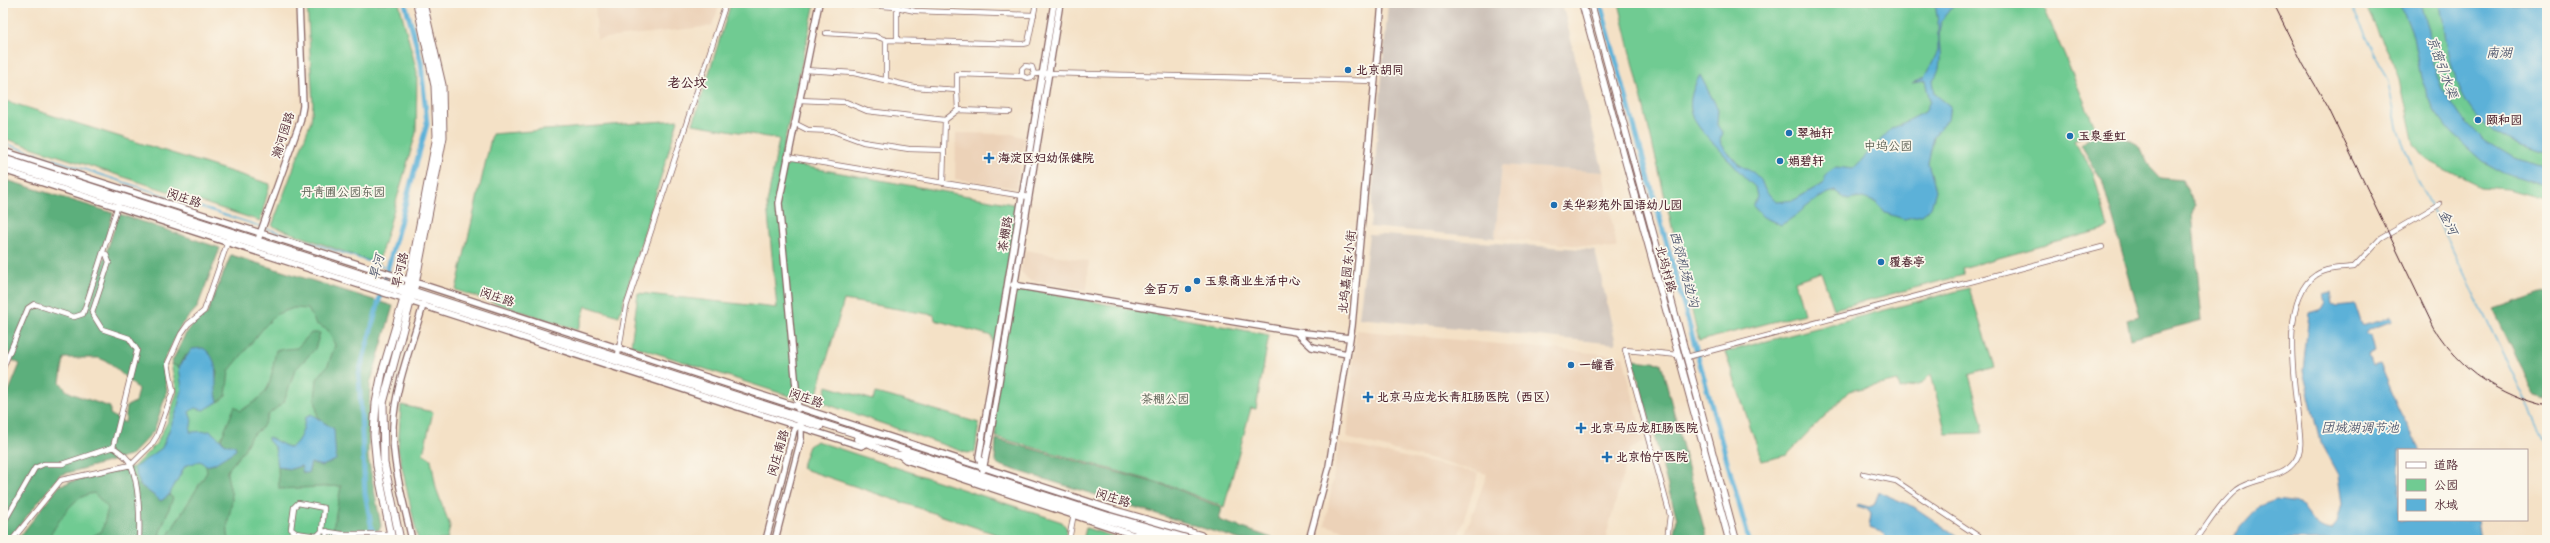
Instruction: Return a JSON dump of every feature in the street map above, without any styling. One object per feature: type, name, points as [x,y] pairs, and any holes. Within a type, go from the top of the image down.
[{"type":"main road","name":"旱河路","points":[[389,536],[377,466],[374,435],[376,403],[382,373],[409,292],[434,159],[437,129],[435,86],[417,3]]},
{"type":"main road","name":"旱河路","points":[[400,540],[384,464],[383,403],[442,154],[444,122],[438,67],[423,3]]},
{"type":"main road","name":"北坞村路","points":[[1582,3],[1729,540]]},
{"type":"main road","name":"北坞村路","points":[[1591,3],[1736,540]]},
{"type":"main road","name":"闵庄路","points":[[3,158],[261,232],[379,282]]},
{"type":"main road","name":"闵庄路","points":[[3,164],[118,204],[229,240],[379,282]]},
{"type":"main road","points":[[379,282],[395,287]]},
{"type":"main road","name":"闵庄路","points":[[395,287],[618,352],[785,409],[800,423],[864,441],[864,445],[904,458],[908,455],[1193,540]]},
{"type":"main road","name":"闵庄路","points":[[409,292],[424,303],[800,423],[982,477],[1074,514],[1172,540]]},
{"type":"street","name":"瀚河园路","points":[[261,232],[300,122],[303,106],[299,3]]},
{"type":"street","points":[[618,352],[626,307],[726,3]]},
{"type":"street","points":[[800,423],[779,222],[779,203],[819,3]]},
{"type":"street","points":[[835,3],[897,5],[915,11],[1034,15]]},
{"type":"street","points":[[826,33],[875,36],[886,40],[897,39],[1023,44],[1028,43],[1036,3]]},
{"type":"street","name":"茶棚路","points":[[1046,74],[1054,3]]},
{"type":"street","name":"茶棚路","points":[[982,477],[983,468],[979,457],[1012,285],[1046,74],[1060,3]]},
{"type":"street","name":"北坞嘉园东小街","points":[[1309,540],[1328,466],[1350,338],[1359,271],[1382,3]]},
{"type":"street","points":[[897,5],[897,39]]},
{"type":"street","points":[[886,40],[886,81]]},
{"type":"street","points":[[1022,76],[1022,68],[1025,66],[1032,67],[1034,74]]},
{"type":"street","points":[[805,70],[854,73],[914,86],[957,90]]},
{"type":"street","points":[[958,110],[957,74],[1022,76],[1030,78],[1034,74],[1046,74],[1375,81]]},
{"type":"street","points":[[799,100],[846,102],[867,111],[945,120],[958,110],[1010,112]]},
{"type":"street","points":[[943,182],[945,120]]},
{"type":"street","points":[[794,123],[808,130],[833,131],[863,142],[909,149],[944,150]]},
{"type":"street","name":"闵庄路","points":[[3,151],[261,232]]},
{"type":"street","points":[[787,157],[1026,196]]},
{"type":"street","name":"闵庄路","points":[[3,170],[118,204]]},
{"type":"street","points":[[3,368],[28,308],[34,304],[74,317],[83,314],[118,204]]},
{"type":"street","points":[[2196,540],[2236,490],[2253,481],[2282,472],[2295,462],[2301,445],[2291,352],[2299,295],[2306,283],[2316,274],[2334,269],[2354,267],[2380,239],[2438,205]]},
{"type":"street","points":[[12,540],[62,480],[131,465],[157,436],[173,391],[168,363],[181,334],[188,324],[204,311],[229,240],[261,232]]},
{"type":"street","points":[[1687,357],[2102,247]]},
{"type":"street","points":[[103,253],[106,254],[109,262],[92,313],[102,329],[129,338],[137,350],[113,447]]},
{"type":"street","points":[[379,282],[395,287]]},
{"type":"street","points":[[1012,285],[1296,332],[1350,338]]},
{"type":"street","name":"闵庄路","points":[[395,287],[409,292],[500,310],[618,352],[983,468],[1201,535],[1204,540]]},
{"type":"street","points":[[412,540],[397,475],[393,425],[401,383],[424,303]]},
{"type":"street","points":[[500,310],[510,320]]},
{"type":"street","points":[[1296,332],[1312,347],[1347,354]]},
{"type":"street","points":[[1666,540],[1670,515],[1625,350],[1679,355]]},
{"type":"street","name":"闵庄南路","points":[[766,540],[794,430],[800,423]]},
{"type":"street","name":"闵庄南路","points":[[775,540],[801,439],[800,423]]},
{"type":"street","points":[[113,447],[124,455],[131,465],[140,519],[139,540]]},
{"type":"street","points":[[3,524],[35,468],[44,464],[62,464],[113,447]]},
{"type":"street","name":"闵庄路","points":[[904,458],[1074,514]]},
{"type":"street","points":[[1863,474],[1896,481],[1984,540]]},
{"type":"street","points":[[322,531],[324,508],[298,503],[294,507],[291,529],[296,533],[317,536],[322,531],[327,531],[389,536]]},
{"type":"street","points":[[1069,540],[1074,514]]},
{"type":"street","points":[[326,540],[327,531]]},
{"type":"shaded area","points":[[595,3],[720,3],[712,26],[597,39]]},
{"type":"shaded area","points":[[1388,3],[1562,3],[1603,172],[1502,165],[1495,238],[1370,227]]},
{"type":"shaded area","name":"海淀区妇幼保健院","points":[[956,133],[1012,134],[1025,138],[1016,188],[955,179]]},
{"type":"shaded area","name":"美华彩苑外国语幼儿园","points":[[1502,165],[1603,172],[1617,249],[1495,238]]},
{"type":"shaded area","points":[[1369,234],[1595,250],[1616,344],[1359,318]]},
{"type":"shaded area","points":[[1025,250],[1089,261],[1087,290],[1029,280],[1021,272]]},
{"type":"shaded area","points":[[1356,330],[1623,356],[1644,442],[1630,450],[1605,540],[1463,540],[1487,474],[1347,438]]},
{"type":"shaded area","points":[[1339,443],[1479,473],[1457,540],[1373,540],[1325,525]]},
{"type":"green space","name":"丹青圃公园东园","points":[[307,3],[399,3],[417,72],[416,133],[378,264],[272,226],[311,121],[313,104]]},
{"type":"green space","name":"茶棚公园","points":[[731,3],[815,3],[780,162],[1018,205],[1006,285],[1269,335],[1256,409],[1251,408],[1224,507],[1174,487],[996,437],[992,336],[935,320],[934,315],[844,300],[814,404],[631,345],[638,293],[777,308],[767,204],[779,139],[693,124]]},
{"type":"green space","name":"中坞公园","points":[[1619,3],[2042,3],[2095,127],[2074,141],[2093,171],[2108,228],[1962,268],[1964,275],[1834,309],[1821,272],[1795,281],[1804,314],[1699,341]]},
{"type":"green space","name":"颐和园","points":[[2364,3],[2547,3],[2547,200],[2508,189],[2480,187],[2426,160],[2414,144],[2400,80],[2394,64]]},
{"type":"green space","points":[[3,100],[270,184],[260,221],[3,138]]},
{"type":"green space","points":[[678,120],[619,316],[586,306],[578,330],[456,290],[492,134]]},
{"type":"green space","points":[[2099,129],[2108,139],[2117,133],[2140,146],[2148,164],[2161,178],[2182,180],[2195,205],[2192,213],[2202,320],[2131,339],[2127,320],[2140,316],[2102,180],[2081,145]]},
{"type":"green space","points":[[3,179],[113,213],[87,311],[119,214],[220,248],[197,308],[182,324],[163,363],[167,391],[154,431],[130,456],[60,475],[8,540],[3,540],[3,398],[7,396],[20,364],[10,359],[3,376]],"holes":[[[64,358],[99,358],[110,363],[138,389],[135,402],[127,406],[125,423],[110,414],[110,407],[67,391],[60,382]]]},
{"type":"green space","points":[[231,255],[371,300],[354,477],[365,540],[17,540],[68,482],[133,467],[156,444],[168,421],[177,392],[171,364],[185,335],[194,323],[207,314]]},
{"type":"green space","points":[[231,255],[393,306],[370,384],[368,457],[381,526],[379,530],[363,531],[365,538],[386,540],[331,540],[341,486],[279,489],[278,467],[291,469],[301,466],[308,473],[311,463],[334,429],[318,419],[315,398],[317,379],[328,365],[335,345],[328,330],[316,324],[308,309],[294,308],[277,314],[265,326],[229,371],[226,396],[218,402],[214,390],[217,371],[186,355],[179,367],[171,364],[185,335],[194,323],[207,314]]},
{"type":"green space","points":[[1969,288],[1994,367],[1969,375],[1982,423],[1982,433],[1946,434],[1931,374],[1921,384],[1900,390],[1898,381],[1849,391],[1787,455],[1762,461],[1725,352]]},
{"type":"green space","points":[[2547,292],[2547,400],[2536,397],[2494,310]]},
{"type":"green space","points":[[311,333],[320,333],[315,349],[295,370],[284,402],[269,414],[262,428],[251,436],[244,450],[227,471],[232,499],[228,522],[229,540],[90,540],[91,537],[102,531],[108,508],[94,493],[78,499],[66,511],[47,540],[17,540],[60,485],[130,467],[133,487],[140,485],[161,501],[169,495],[173,498],[159,535],[167,537],[207,472],[206,466],[214,464],[227,445],[221,439],[235,406],[240,411],[259,398],[264,392],[270,380],[276,350],[297,348]]},
{"type":"green space","points":[[1633,360],[1661,363],[1707,540],[1672,540],[1677,519]]},
{"type":"green space","points":[[827,386],[873,400],[875,393],[888,396],[979,423],[975,452],[967,453],[823,403]]},
{"type":"green space","points":[[401,405],[433,412],[423,454],[431,459],[436,488],[450,526],[447,540],[418,540],[398,449]]},
{"type":"green space","points":[[996,439],[1174,488],[1222,508],[1219,520],[1278,540],[1241,540],[999,465],[995,460]]},
{"type":"green space","points":[[816,441],[1062,522],[1067,529],[1065,540],[1013,540],[801,468],[809,446]]},
{"type":"green space","points":[[1086,528],[1125,540],[1083,540]]},
{"type":"water","points":[[1935,3],[1951,3],[1954,7],[1945,15],[1941,24],[1939,33],[1940,61],[1938,71],[1933,80],[1935,94],[1950,106],[1948,119],[1934,136],[1928,163],[1936,190],[1931,208],[1922,215],[1904,219],[1885,213],[1877,203],[1863,198],[1847,200],[1835,191],[1820,197],[1781,225],[1763,217],[1753,206],[1757,197],[1755,187],[1741,174],[1704,133],[1693,117],[1691,99],[1700,75],[1718,109],[1717,125],[1722,132],[1720,141],[1724,148],[1738,164],[1754,173],[1761,180],[1765,190],[1776,202],[1794,200],[1824,183],[1826,174],[1836,167],[1853,169],[1891,129],[1925,112],[1930,101],[1925,81],[1912,83],[1924,78],[1938,51],[1938,23]]},
{"type":"water","points":[[2400,3],[2421,3],[2429,30],[2432,61],[2442,89],[2461,117],[2485,141],[2513,158],[2547,167],[2547,187],[2504,173],[2482,161],[2450,132],[2435,112],[2421,78],[2413,36]]},
{"type":"water","name":"南湖","points":[[2440,3],[2547,3],[2547,154],[2509,141],[2487,127],[2474,113],[2464,97],[2456,79],[2446,41]]},
{"type":"water","name":"团城湖调节池","points":[[2331,292],[2333,303],[2338,306],[2355,304],[2362,325],[2390,317],[2392,321],[2368,330],[2365,334],[2371,336],[2375,352],[2368,355],[2372,366],[2379,364],[2399,411],[2419,449],[2398,449],[2398,521],[2477,521],[2480,540],[2229,540],[2259,506],[2276,500],[2299,503],[2317,524],[2326,529],[2331,530],[2337,523],[2342,504],[2338,475],[2320,442],[2303,371],[2309,313],[2322,309],[2326,302],[2324,294]]},
{"type":"water","points":[[203,348],[213,359],[215,366],[216,394],[218,402],[204,410],[195,408],[189,412],[192,420],[190,432],[210,431],[227,445],[235,445],[236,450],[214,464],[206,466],[200,461],[185,466],[169,495],[161,501],[140,485],[134,468],[162,448],[176,413],[182,390],[179,367],[192,349]]},
{"type":"water","points":[[311,414],[334,429],[336,460],[322,466],[311,463],[308,473],[303,473],[301,466],[291,469],[278,467],[275,448],[268,440],[268,437],[290,448],[301,435],[305,418]]},
{"type":"water","points":[[1879,492],[1914,507],[1963,540],[1888,540],[1882,532],[1869,528],[1871,514],[1867,509],[1857,506],[1858,504],[1869,507],[1874,505]]},
{"type":"waterway","name":"旱河","points":[[374,540],[365,493],[359,374],[427,124],[421,62],[405,3]]},
{"type":"waterway","name":"西郊机场边沟","points":[[1600,3],[1749,540]]},
{"type":"waterway","name":"金河","points":[[2350,3],[2388,81],[2398,131],[2417,178],[2547,444]]},
{"type":"waterway","points":[[3,143],[389,268]]},
{"type":"tram line","points":[[2273,3],[2303,64],[2328,107],[2434,328],[2444,343],[2482,379],[2513,396],[2547,407]]},
{"type":"place","name":"北京胡同","points":[[1348,70]]},
{"type":"place","name":"颐和园","points":[[2478,120]]},
{"type":"place","name":"翠袖轩","points":[[1789,133]]},
{"type":"place","name":"玉泉垂虹","points":[[2070,136]]},
{"type":"place","name":"海淀区妇幼保健院","points":[[989,158]]},
{"type":"place","name":"娟碧轩","points":[[1780,161]]},
{"type":"place","name":"美华彩苑外国语幼儿园","points":[[1554,205]]},
{"type":"place","name":"覆春亭","points":[[1881,262]]},
{"type":"place","name":"玉泉商业生活中心","points":[[1197,281]]},
{"type":"place","name":"金百万","points":[[1188,289]]},
{"type":"place","name":"一罐香","points":[[1571,365]]},
{"type":"place","name":"北京马应龙长青肛肠医院（西区）","points":[[1368,397]]},
{"type":"place","name":"北京马应龙肛肠医院","points":[[1581,428]]},
{"type":"place","name":"北京怡宁医院","points":[[1607,457]]},
{"type":"district","name":"老公坟","points":[[687,82]]},
{"type":"water label","name":"京密引水渠","points":[[2443,67]]}]
